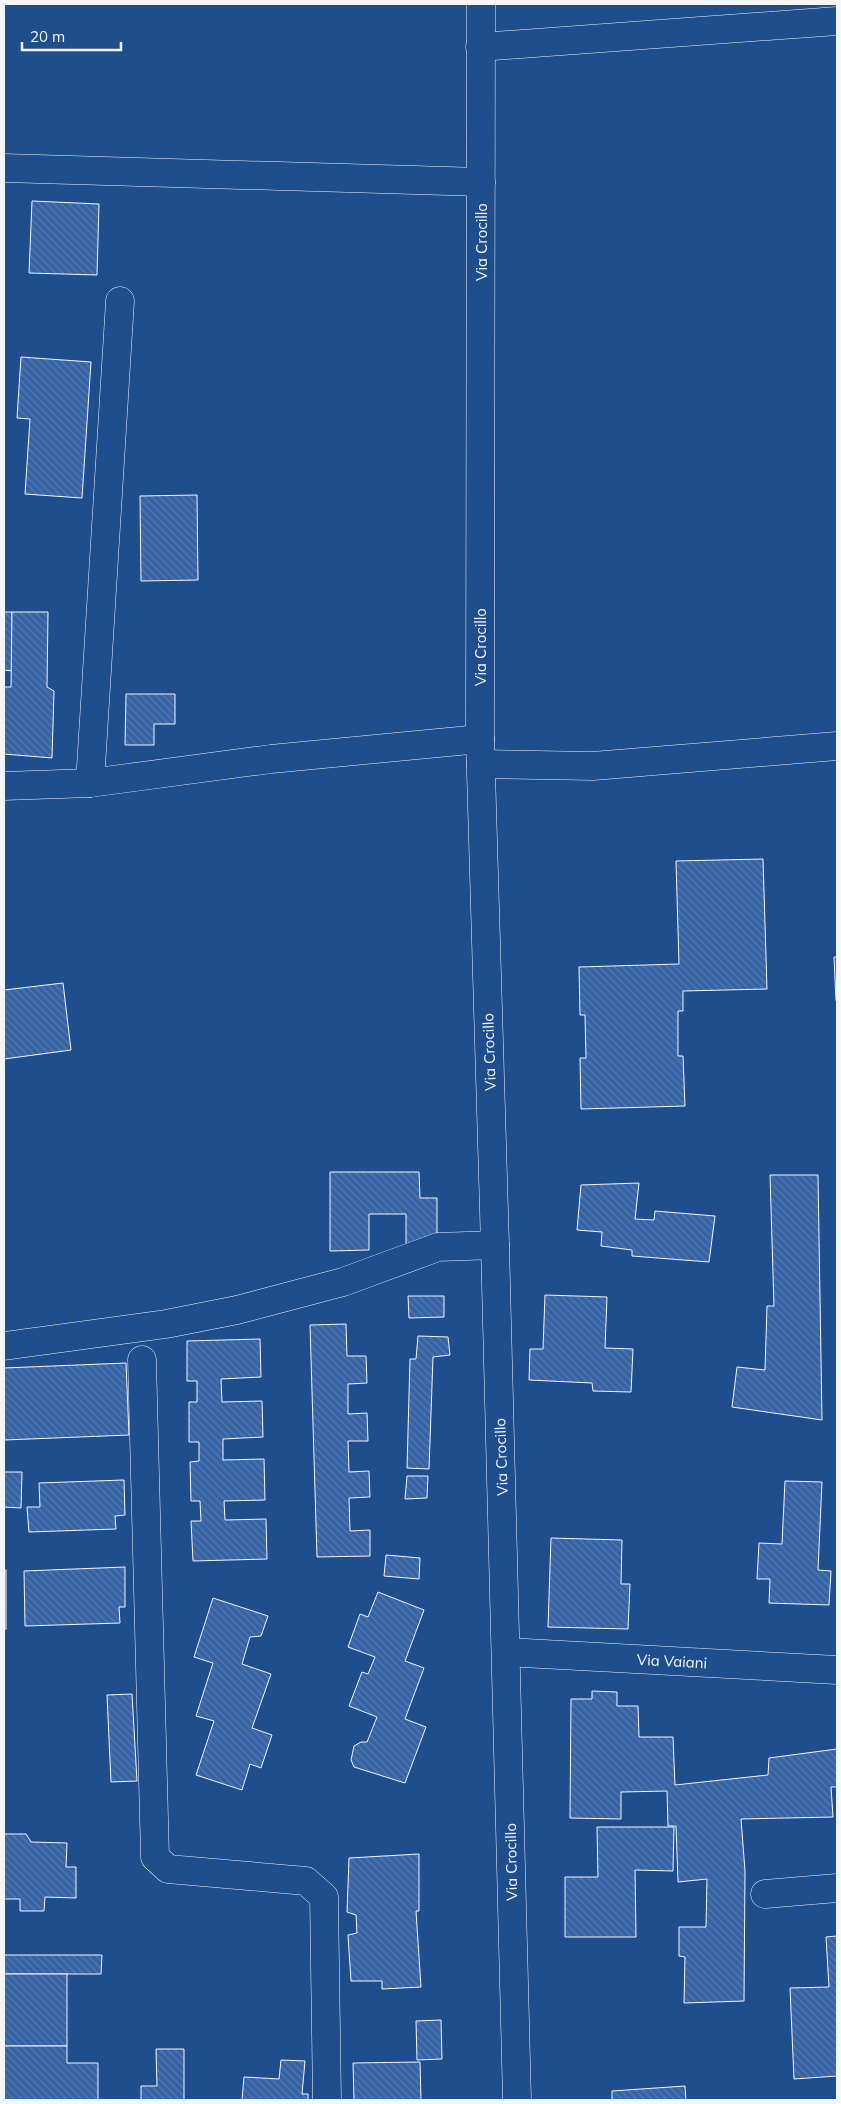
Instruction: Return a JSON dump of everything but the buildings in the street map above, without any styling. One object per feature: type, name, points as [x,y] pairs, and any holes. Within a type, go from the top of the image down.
[{"type":"street","name":"Via Crocillo","points":[[481,4],[480,751],[506,1652],[516,2100]]},
{"type":"street","points":[[480,47],[837,21]]},
{"type":"street","points":[[4,168],[481,182]]},
{"type":"street","points":[[90,783],[120,301]]},
{"type":"street","points":[[4,786],[90,783],[271,759],[480,751],[592,766],[837,746]]},
{"type":"street","points":[[4,1346],[166,1324],[237,1310],[344,1282],[438,1247],[495,1245]]},
{"type":"street","points":[[142,1360],[154,1857],[168,1869],[306,1881],[324,1897],[327,2100]]},
{"type":"street","name":"Via Vaiani","points":[[506,1652],[837,1670]]},
{"type":"street","points":[[765,1894],[837,1888]]}]
